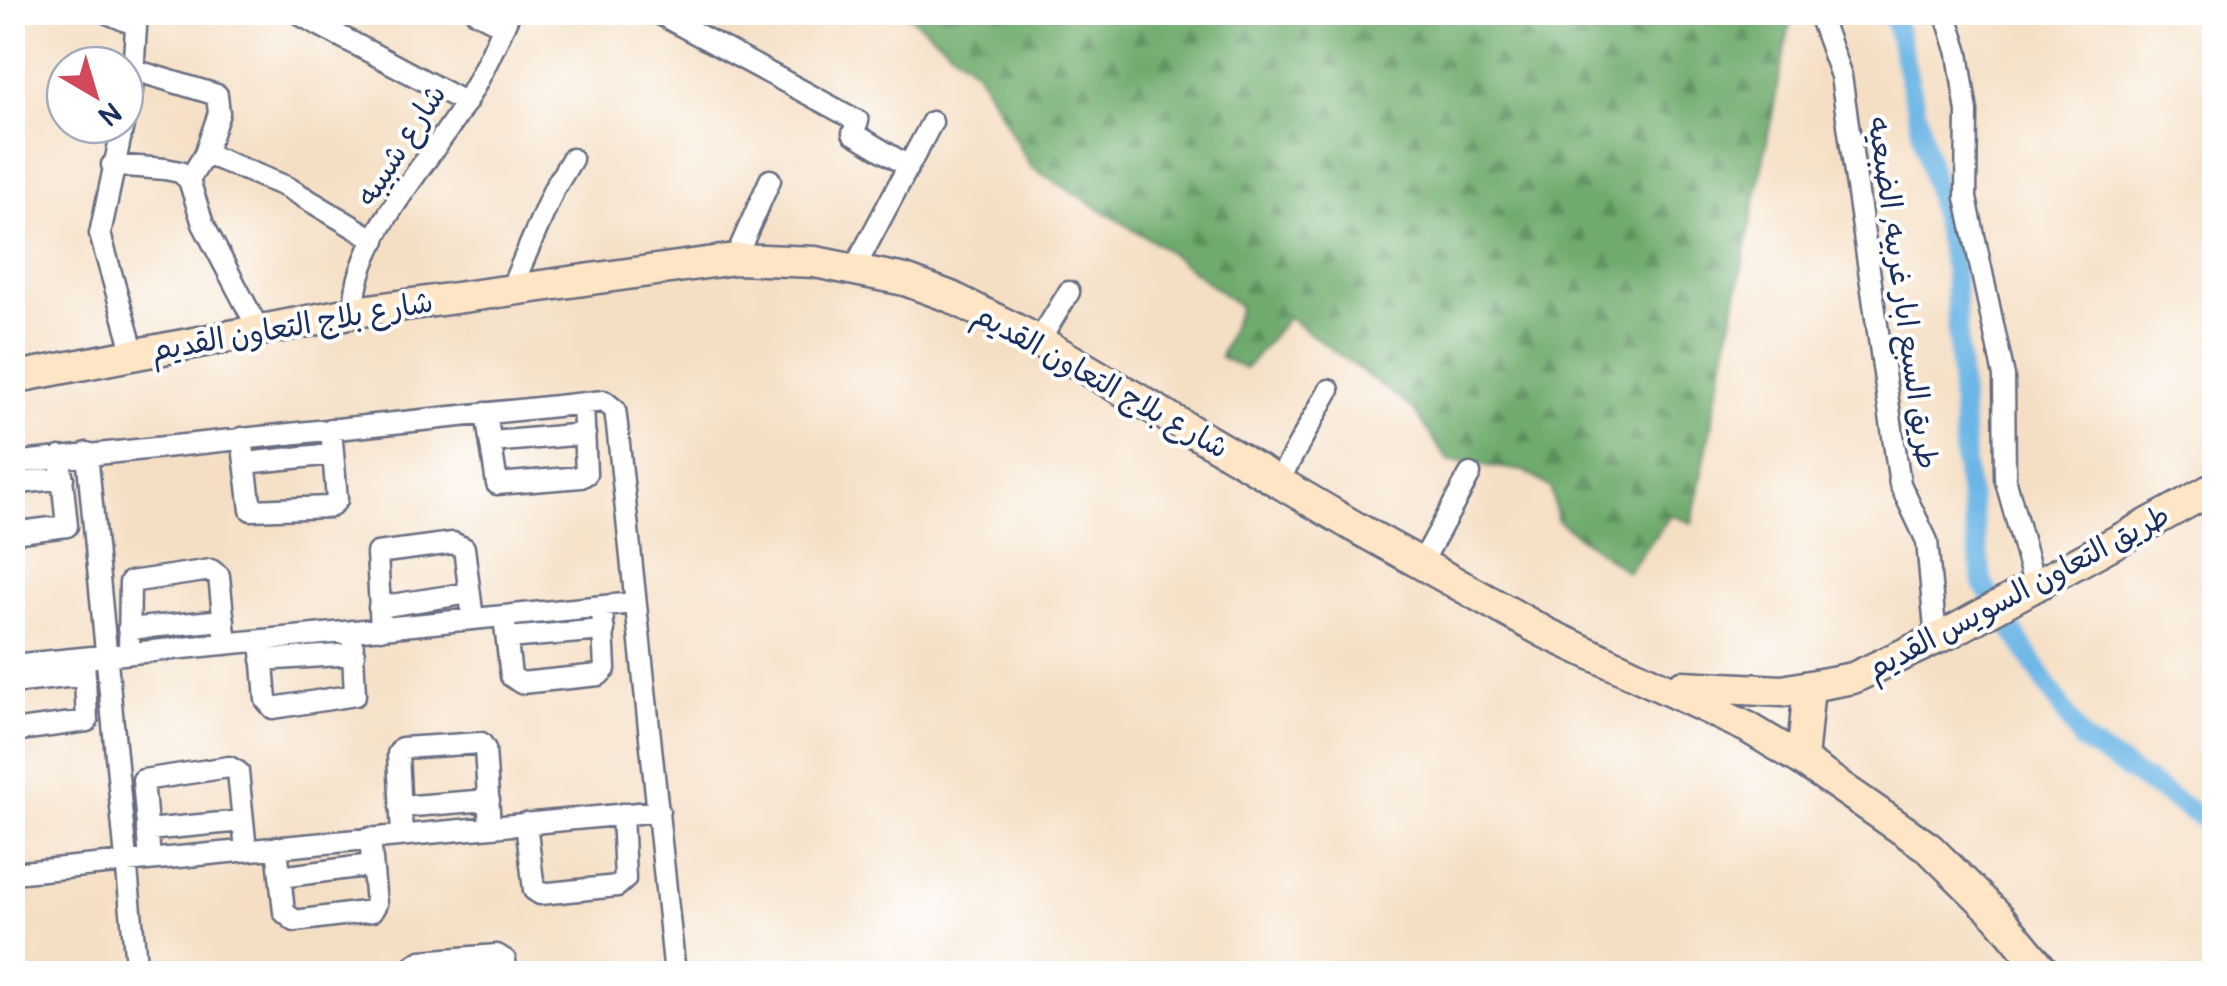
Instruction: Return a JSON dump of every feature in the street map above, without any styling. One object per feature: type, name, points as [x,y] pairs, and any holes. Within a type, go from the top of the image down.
[{"type":"street","points":[[104,12],[136,19],[135,45]]},
{"type":"street","points":[[306,12],[304,17],[466,103]]},
{"type":"street","points":[[476,12],[507,19]]},
{"type":"street","points":[[656,12],[858,121],[853,132],[908,166]]},
{"type":"street","name":"طريق السبع ابار غربيه, الضبعيه","points":[[1818,12],[1841,76],[1900,484],[1927,542],[1944,636]]},
{"type":"street","points":[[1945,12],[1958,53],[1967,112],[1966,198],[2004,376],[2005,478],[2034,588]]},
{"type":"street","name":"شارع شبيبه","points":[[354,312],[357,274],[375,240],[466,103],[507,19]]},
{"type":"street","points":[[145,73],[218,95],[219,113],[205,154],[190,180]]},
{"type":"street","points":[[854,268],[932,122]]},
{"type":"street","points":[[118,145],[100,234],[134,354]]},
{"type":"street","points":[[205,154],[287,187],[375,240]]},
{"type":"street","points":[[512,288],[554,190],[572,159]]},
{"type":"street","points":[[112,165],[180,172],[190,180],[203,224],[258,330]]},
{"type":"street","points":[[735,259],[770,180]]},
{"type":"street","name":"شارع بلاج التعاون القديم","points":[[12,378],[354,312],[512,288],[735,259],[854,268],[950,297],[1039,341],[1546,633],[1747,727],[1892,818],[1929,848],[1998,916],[2046,974]]},
{"type":"street","points":[[1039,341],[1069,292]]},
{"type":"street","points":[[1278,482],[1328,390]]},
{"type":"street","points":[[12,484],[87,454],[604,401],[615,410],[675,974]]},
{"type":"street","points":[[486,413],[500,485],[585,476],[583,404]]},
{"type":"street","points":[[242,438],[251,510],[330,507],[337,500],[330,429]]},
{"type":"street","points":[[490,442],[584,434]]},
{"type":"street","points":[[87,454],[136,974]]},
{"type":"street","points":[[245,463],[333,454]]},
{"type":"street","points":[[12,463],[62,467]]},
{"type":"street","points":[[12,533],[67,526],[62,467]]},
{"type":"street","points":[[1421,564],[1470,474]]},
{"type":"street","name":"طريق التعاون السويس القديم","points":[[1640,675],[1711,690],[1809,687],[1854,678],[1944,636],[2214,488]]},
{"type":"street","points":[[381,628],[375,558],[380,551],[459,544],[464,548],[473,620]]},
{"type":"street","points":[[130,653],[130,582],[211,570],[219,576],[226,644]]},
{"type":"street","points":[[379,607],[469,593]]},
{"type":"street","points":[[506,627],[602,606],[634,604]]},
{"type":"street","points":[[506,627],[511,676],[521,683],[599,674],[606,661],[602,606]]},
{"type":"street","points":[[128,629],[224,620]]},
{"type":"street","points":[[262,650],[352,631],[473,620],[506,627],[604,630]]},
{"type":"street","points":[[262,650],[266,700],[273,708],[355,695],[352,631]]},
{"type":"street","points":[[12,683],[84,667],[106,656],[226,644],[262,650],[354,654]]},
{"type":"street","points":[[12,665],[84,667]]},
{"type":"street","points":[[12,731],[88,722],[84,667]]},
{"type":"street","points":[[1802,760],[1809,687]]},
{"type":"street","points":[[402,835],[399,750],[477,741],[485,749],[490,827]]},
{"type":"street","points":[[150,860],[142,786],[148,776],[229,768],[238,772],[246,850]]},
{"type":"street","points":[[400,807],[488,800]]},
{"type":"street","points":[[12,873],[659,811]]},
{"type":"street","points":[[526,824],[534,890],[540,894],[617,886],[625,879],[622,814]]},
{"type":"street","points":[[147,830],[242,821]]},
{"type":"street","points":[[277,847],[288,919],[364,913],[376,904],[370,838]]},
{"type":"street","points":[[280,877],[372,864]]},
{"type":"street","points":[[415,974],[414,965],[421,961],[497,955],[505,960],[507,974]]},
{"type":"green space","points":[[906,13],[1792,13],[1692,523],[1671,515],[1627,572],[1557,520],[1551,488],[1524,471],[1448,460],[1413,409],[1288,317],[1245,369],[1220,357],[1240,307],[1159,245],[1030,166],[977,71]]},
{"type":"waterway","points":[[1893,12],[1954,268],[1965,465],[1983,584],[2083,741],[2214,826]]}]
